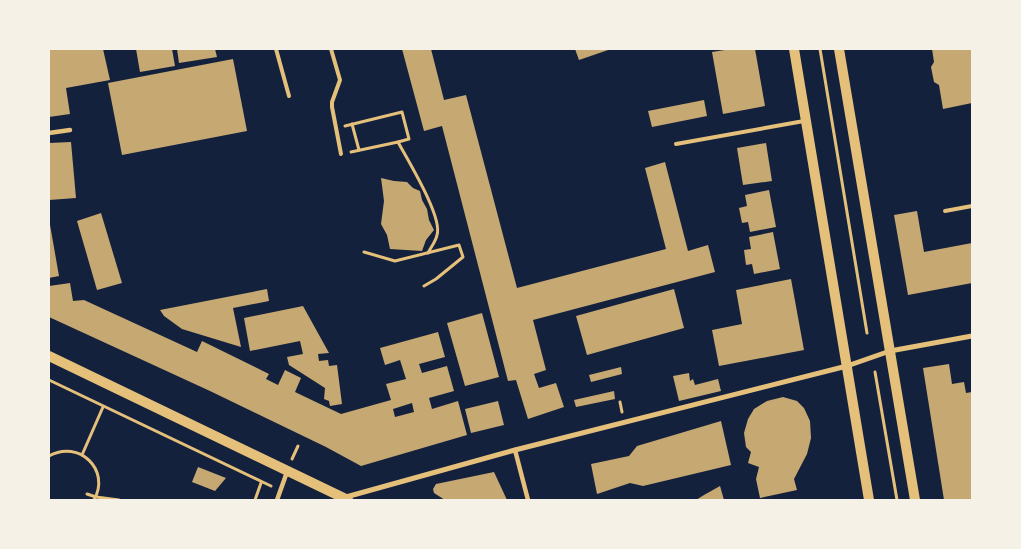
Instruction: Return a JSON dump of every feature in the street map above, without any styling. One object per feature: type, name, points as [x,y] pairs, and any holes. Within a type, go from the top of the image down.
[{"type":"main road","points":[[794,49],[869,500]]},
{"type":"main road","points":[[839,49],[915,500]]},
{"type":"main road","points":[[49,356],[286,472],[346,499]]},
{"type":"street","points":[[49,134],[70,130]]},
{"type":"street","points":[[346,499],[515,450],[847,366],[890,351],[972,336]]},
{"type":"street","points":[[515,450],[528,500]]},
{"type":"street","points":[[277,500],[286,472]]},
{"type":"lane","points":[[276,49],[289,96]]},
{"type":"lane","points":[[331,49],[340,80],[332,102],[332,112],[337,128],[341,154]]},
{"type":"lane","points":[[676,144],[806,120]]},
{"type":"lane","points":[[945,211],[972,206]]},
{"type":"path","points":[[820,49],[867,333]]},
{"type":"path","points":[[337,128],[402,112],[409,139],[341,154]]},
{"type":"path","points":[[352,124],[359,150]]},
{"type":"path","points":[[398,142],[424,188],[437,226],[438,234],[428,253]]},
{"type":"path","points":[[364,252],[395,261],[459,245],[463,257],[436,279],[424,286]]},
{"type":"path","points":[[875,372],[897,500]]},
{"type":"path","points":[[49,380],[261,483],[280,490]]},
{"type":"path","points":[[82,455],[103,407]]},
{"type":"path","points":[[49,456],[68,451],[82,455],[92,463],[99,480],[95,499]]},
{"type":"path","points":[[255,500],[261,483]]},
{"type":"path","points":[[88,494],[95,499],[119,500]]},
{"type":"building","points":[[49,49],[103,49],[110,80],[66,88],[70,114],[49,117]]},
{"type":"building","points":[[136,49],[172,49],[175,66],[140,72]]},
{"type":"building","points":[[177,49],[215,49],[217,57],[179,63]]},
{"type":"building","points":[[402,49],[431,49],[444,100],[466,95],[517,288],[666,249],[645,168],[665,162],[688,251],[708,245],[715,272],[533,320],[546,370],[534,374],[539,388],[556,383],[564,407],[528,419],[516,380],[508,381],[442,126],[424,131]]},
{"type":"building","points":[[575,49],[611,49],[579,60]]},
{"type":"building","points":[[731,49],[755,49],[765,106],[723,114],[712,52]]},
{"type":"building","points":[[932,49],[972,49],[972,103],[943,109],[939,85],[934,82],[931,67],[934,62]]},
{"type":"building","points":[[233,59],[247,131],[122,155],[108,83]]},
{"type":"building","points":[[704,100],[707,116],[652,127],[648,111]]},
{"type":"building","points":[[71,142],[76,198],[49,200],[49,143]]},
{"type":"building","points":[[766,143],[772,181],[743,185],[737,148]]},
{"type":"building","points":[[381,178],[407,182],[413,188],[420,191],[434,230],[426,240],[422,251],[390,249],[387,235],[381,224],[384,201]]},
{"type":"building","points":[[769,190],[776,227],[750,232],[748,222],[742,223],[739,208],[747,206],[745,195]]},
{"type":"building","points":[[917,211],[924,252],[972,243],[972,283],[908,295],[894,215]]},
{"type":"building","points":[[101,213],[122,283],[97,290],[77,221]]},
{"type":"building","points":[[49,219],[59,276],[49,278]]},
{"type":"building","points":[[773,232],[780,269],[754,274],[752,264],[746,265],[744,250],[751,249],[749,237]]},
{"type":"building","points":[[791,279],[804,350],[719,366],[712,330],[742,324],[736,290]]},
{"type":"building","points":[[70,283],[73,301],[84,300],[197,352],[202,341],[269,374],[266,379],[278,385],[285,370],[301,378],[295,392],[341,414],[391,400],[386,384],[406,379],[400,360],[385,365],[380,348],[438,332],[445,357],[419,364],[422,373],[447,366],[454,391],[429,398],[432,409],[458,401],[467,435],[361,466],[210,391],[49,317],[49,286]],"holes":[[[412,403],[414,412],[395,417],[393,409]]]},
{"type":"building","points":[[267,289],[269,301],[233,308],[241,347],[182,329],[164,316],[160,310]]},
{"type":"building","points":[[674,289],[684,328],[587,355],[576,316]]},
{"type":"building","points":[[303,306],[329,353],[318,354],[319,361],[328,360],[329,366],[337,365],[342,404],[330,406],[329,401],[324,399],[325,388],[289,365],[287,357],[303,354],[300,341],[250,351],[244,318]]},
{"type":"building","points":[[482,313],[499,377],[465,386],[447,323]]},
{"type":"building","points":[[949,364],[952,384],[964,382],[966,393],[972,392],[972,500],[944,500],[923,368]]},
{"type":"building","points":[[621,367],[622,374],[591,382],[589,375]]},
{"type":"building","points":[[689,373],[690,381],[693,379],[695,385],[718,379],[721,391],[679,401],[673,376]]},
{"type":"building","points":[[614,391],[615,399],[576,407],[574,400]]},
{"type":"building","points":[[783,397],[797,401],[804,408],[810,421],[811,438],[807,454],[794,479],[797,490],[760,498],[756,479],[759,467],[748,463],[751,452],[746,447],[744,433],[748,419],[754,409],[767,401]]},
{"type":"building","points":[[498,401],[504,425],[471,433],[465,409]]},
{"type":"building","points":[[721,421],[731,465],[643,486],[630,483],[597,494],[591,464],[629,456],[637,446]]},
{"type":"building","points":[[198,467],[226,478],[215,491],[192,482]]},
{"type":"building","points":[[494,472],[507,500],[445,500],[434,493],[433,489],[436,484]]},
{"type":"building","points":[[720,486],[724,500],[696,500],[704,495]]}]
